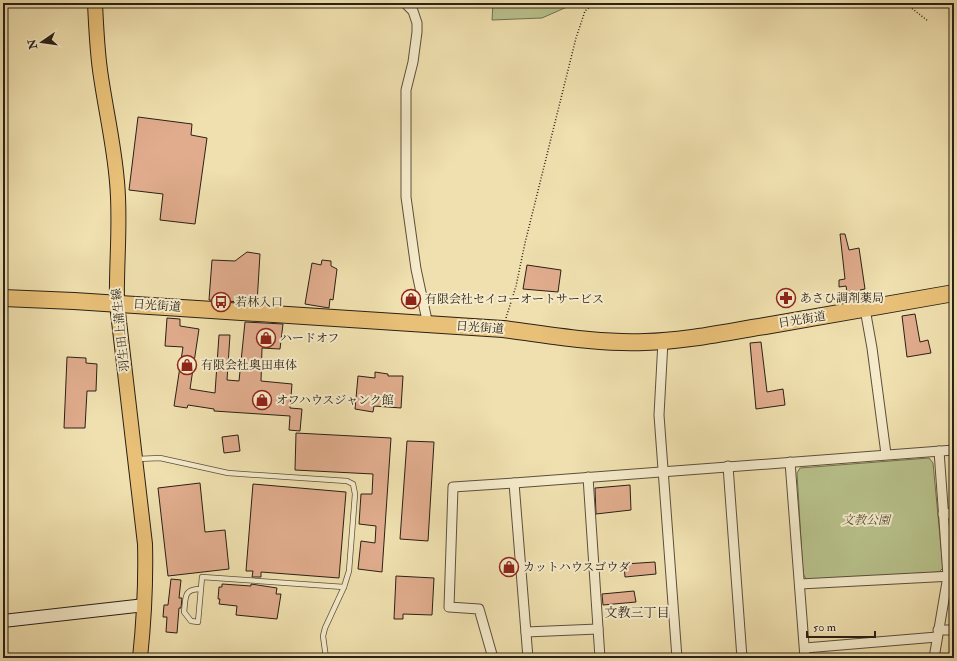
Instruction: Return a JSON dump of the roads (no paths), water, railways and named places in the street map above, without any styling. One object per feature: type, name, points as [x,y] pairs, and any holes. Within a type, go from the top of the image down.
[{"type":"highway","name":"日光街道","points":[[3,298],[503,329],[572,338],[626,342],[664,341],[714,334],[954,293]]},
{"type":"main road","name":"羽生田上蒲生線","points":[[95,3],[100,70],[117,184],[117,304],[145,544],[145,606],[140,658]]},
{"type":"street","points":[[405,3],[413,11],[417,23],[413,62],[406,90],[406,197],[416,269],[428,325]]},
{"type":"street","points":[[865,309],[874,362],[886,454]]},
{"type":"street","points":[[664,341],[659,415],[677,658]]},
{"type":"street","points":[[493,658],[479,609],[450,607],[453,487],[954,450]]},
{"type":"street","points":[[934,658],[951,576],[939,451]]},
{"type":"street","points":[[790,462],[805,658]]},
{"type":"street","points":[[728,466],[742,658]]},
{"type":"street","points":[[588,477],[600,658]]},
{"type":"street","points":[[514,483],[528,658]]},
{"type":"street","points":[[944,514],[954,513]]},
{"type":"street","points":[[800,584],[951,576]]},
{"type":"street","points":[[3,621],[145,606]]},
{"type":"street","points":[[526,632],[598,629]]},
{"type":"street","points":[[804,648],[938,634],[954,630]]},
{"type":"lane","points":[[135,460],[160,458],[228,473],[347,481],[353,484],[354,494],[350,571],[325,628],[323,636],[326,658]]},
{"type":"lane","points":[[201,589],[193,589],[188,591],[186,594],[184,612],[191,621],[198,622],[201,589],[202,577],[344,587]]},
{"type":"place","name":"あさひ調剤薬局","points":[[786,298]]},
{"type":"place","name":"有限会社セイコーオートサービス","points":[[411,299]]},
{"type":"place","name":"若林入口","points":[[221,302]]},
{"type":"place","name":"ハードオフ","points":[[266,338]]},
{"type":"place","name":"有限会社奥田車体","points":[[187,365]]},
{"type":"place","name":"オフハウスジャンク館","points":[[262,400]]},
{"type":"place","name":"カットハウスゴウダ","points":[[509,567]]},
{"type":"district","name":"文教三丁目","points":[[637,613]]},
{"type":"park label","name":"文教公園","points":[[866,520]]}]
